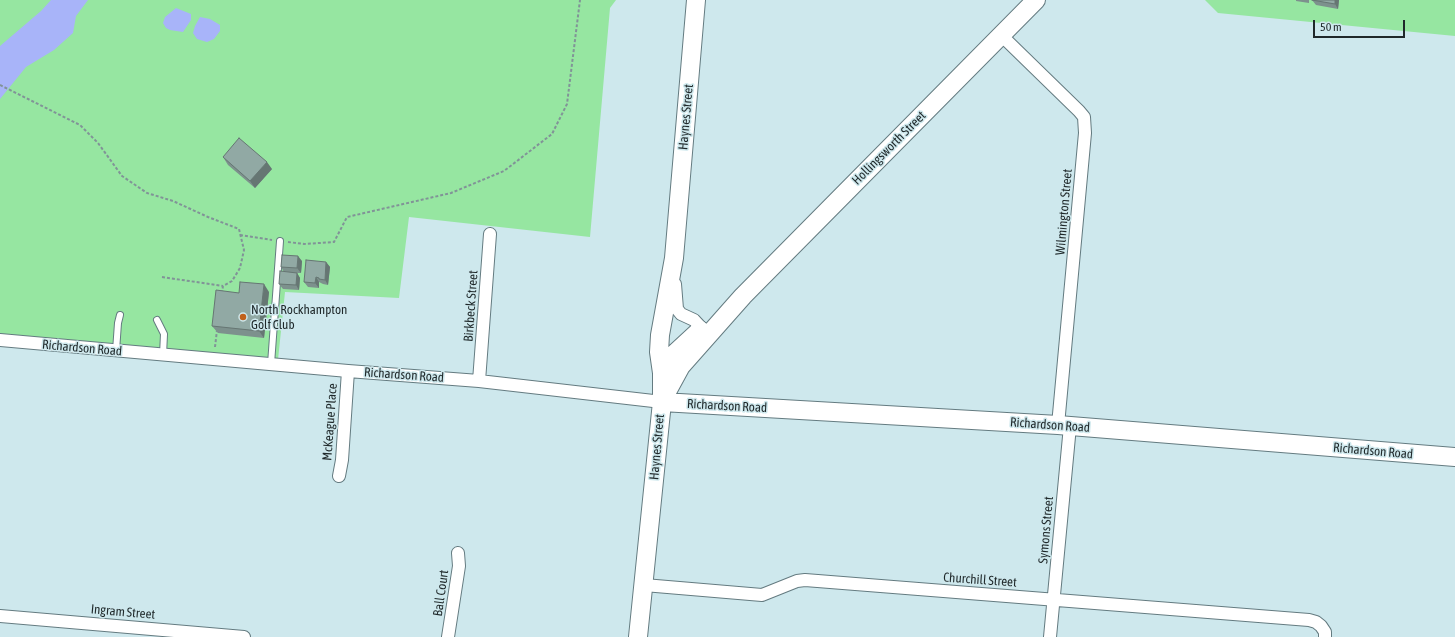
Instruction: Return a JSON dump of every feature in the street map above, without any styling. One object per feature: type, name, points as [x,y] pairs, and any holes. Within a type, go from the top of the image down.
[{"type":"street","name":"Haynes Street","points":[[638,637],[662,402],[660,335],[674,258],[696,0]]},
{"type":"street","name":"Hollingsworth Street","points":[[662,373],[674,354],[705,332],[743,296],[1036,0]]},
{"type":"street","name":"Wilmington Street","points":[[1001,35],[1084,117],[1085,134],[1064,425]]},
{"type":"street","name":"Birkbeck Street","points":[[479,381],[490,234]]},
{"type":"street","name":"Haynes Street","points":[[674,258],[675,298],[677,309],[681,314],[694,320],[705,332]]},
{"type":"street","name":"Hollingsworth Street","points":[[662,402],[681,366],[705,332]]},
{"type":"street","name":"Richardson Road","points":[[0,340],[348,371],[479,381],[662,402],[1064,425],[1455,457]]},
{"type":"street","name":"McKeague Place","points":[[339,476],[342,460],[348,371]]},
{"type":"street","name":"Symons Street","points":[[1050,637],[1054,599],[1064,425]]},
{"type":"street","name":"Ball Court","points":[[448,637],[459,566],[458,553]]},
{"type":"street","name":"Churchill Street","points":[[644,585],[762,595],[797,581],[805,580],[1054,599],[1309,620],[1316,622],[1325,632],[1325,637]]},
{"type":"street","name":"Ingram Street","points":[[0,616],[244,637]]},
{"type":"lane","points":[[271,364],[280,241]]},
{"type":"lane","points":[[116,351],[120,315]]},
{"type":"lane","points":[[157,320],[164,334],[163,355]]},
{"type":"path","points":[[240,235],[304,244],[334,242],[347,217],[451,193],[504,171],[552,134],[567,104],[580,0]]},
{"type":"path","points":[[0,85],[80,125],[98,143],[122,176],[147,193],[173,201],[239,229],[244,250],[240,268],[232,281],[224,286],[162,277]]},
{"type":"path","points":[[221,298],[224,286]]},
{"type":"path","points":[[215,347],[218,326]]},
{"type":"green space","name":"North Rockhampton Golf Club","points":[[0,0],[616,0],[610,8],[590,237],[409,217],[399,298],[285,292],[278,360],[0,335]]},
{"type":"green space","points":[[1205,0],[1455,0],[1455,36],[1218,13]]},
{"type":"water","points":[[51,0],[88,0],[76,16],[73,33],[54,50],[26,67],[0,99],[0,46],[41,11]]},
{"type":"water","points":[[176,8],[191,14],[191,20],[183,32],[170,30],[166,28],[163,23],[165,17]]},
{"type":"water","points":[[200,17],[210,19],[220,25],[220,31],[214,39],[207,42],[197,39],[193,33]]},
{"type":"building","points":[[1312,0],[1335,0],[1335,4]]},
{"type":"building","points":[[239,138],[267,162],[250,181],[223,157]]},
{"type":"building","points":[[282,255],[298,256],[297,268],[281,267]]},
{"type":"building","points":[[306,260],[326,262],[325,280],[316,277],[315,283],[304,282]]},
{"type":"building","points":[[280,271],[297,273],[296,285],[279,284]]},
{"type":"building","name":"North Rockhampton Golf Club","points":[[240,282],[264,284],[259,331],[212,326],[216,290],[239,293]]},
{"type":"place","name":"North Rockhampton Golf Club","points":[[243,317]]}]
